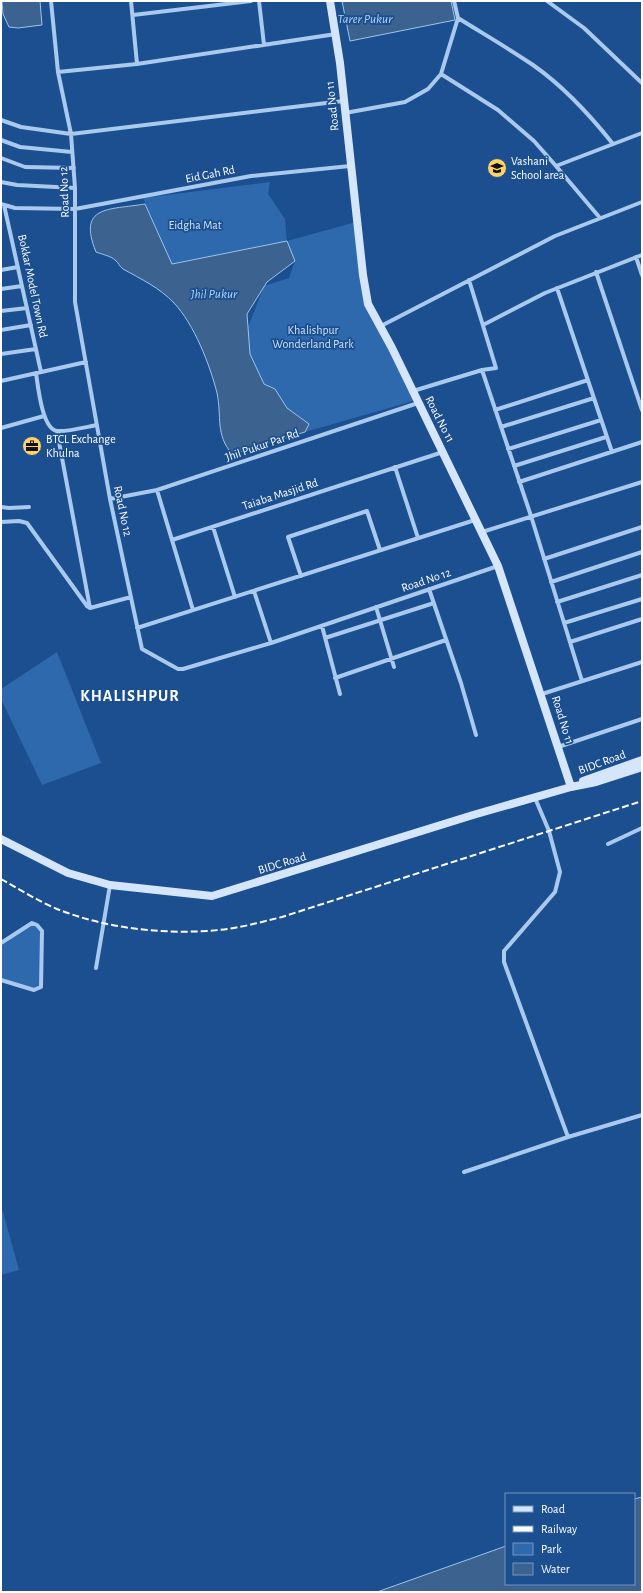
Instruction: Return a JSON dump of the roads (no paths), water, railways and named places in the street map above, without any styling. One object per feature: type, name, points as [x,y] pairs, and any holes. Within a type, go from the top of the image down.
[{"type":"street","name":"Road No 12","points":[[51,1],[58,72],[71,134],[74,168],[75,302],[110,499],[142,648],[178,669],[183,669],[271,643],[498,566]]},
{"type":"street","points":[[131,1],[137,64]]},
{"type":"street","points":[[132,15],[251,1]]},
{"type":"street","points":[[259,1],[264,45]]},
{"type":"street","name":"Road No 11","points":[[330,1],[336,34],[350,166],[363,275],[368,304],[381,326],[498,566],[572,787]]},
{"type":"street","points":[[345,113],[405,102],[428,89],[441,74],[458,18],[454,1]]},
{"type":"street","points":[[547,1],[584,28],[642,83]]},
{"type":"street","points":[[458,18],[534,65],[570,96],[594,120],[613,144]]},
{"type":"street","points":[[58,72],[137,64],[336,34]]},
{"type":"street","points":[[441,74],[498,110],[534,141],[600,218]]},
{"type":"street","points":[[1,120],[21,127],[71,134],[343,100]]},
{"type":"street","points":[[556,166],[642,132]]},
{"type":"street","points":[[1,140],[20,147],[72,152]]},
{"type":"street","points":[[1,158],[25,167],[74,168]]},
{"type":"street","name":"Eid Gah Rd","points":[[3,204],[15,208],[75,209],[251,176],[350,166]]},
{"type":"street","points":[[1,182],[17,185],[75,188]]},
{"type":"street","points":[[381,326],[555,236],[642,202]]},
{"type":"street","name":"Bokkar Model Town Rd","points":[[3,204],[42,372]]},
{"type":"street","points":[[483,325],[557,288],[642,255]]},
{"type":"street","points":[[636,257],[642,275]]},
{"type":"street","points":[[1,270],[18,267]]},
{"type":"street","points":[[596,272],[642,410]]},
{"type":"street","points":[[412,391],[482,370],[496,368],[470,280]]},
{"type":"street","points":[[1,289],[22,286]]},
{"type":"street","points":[[557,288],[612,452]]},
{"type":"street","points":[[1,311],[27,308]]},
{"type":"street","points":[[1,330],[31,326]]},
{"type":"street","points":[[1,354],[36,349]]},
{"type":"street","points":[[1,382],[86,362]]},
{"type":"street","points":[[482,370],[531,516],[582,681]]},
{"type":"street","points":[[36,373],[44,416],[50,428],[57,431],[97,425]]},
{"type":"street","points":[[495,410],[588,380]]},
{"type":"street","points":[[501,427],[594,398]]},
{"type":"street","name":"Jhil Pukur Par Rd","points":[[110,499],[156,490],[418,403]]},
{"type":"street","points":[[1,428],[44,416]]},
{"type":"street","points":[[508,449],[601,420]]},
{"type":"street","points":[[57,431],[90,608]]},
{"type":"street","points":[[514,466],[606,437]]},
{"type":"street","points":[[520,482],[642,442]]},
{"type":"street","name":"Taiaba Masjid Rd","points":[[172,540],[443,452]]},
{"type":"street","points":[[395,468],[418,538]]},
{"type":"street","points":[[481,532],[642,482]]},
{"type":"street","points":[[156,490],[194,610]]},
{"type":"street","points":[[1,507],[29,507]]},
{"type":"street","points":[[300,576],[288,537],[367,511],[380,550]]},
{"type":"street","points":[[137,628],[476,520]]},
{"type":"street","points":[[1,522],[19,521],[27,523],[87,606],[90,608]]},
{"type":"street","points":[[213,527],[235,597]]},
{"type":"street","points":[[544,559],[642,527]]},
{"type":"street","points":[[551,582],[642,552]]},
{"type":"street","points":[[558,602],[642,576]]},
{"type":"street","points":[[429,589],[476,735]]},
{"type":"street","points":[[254,591],[271,643]]},
{"type":"street","points":[[90,608],[131,598]]},
{"type":"street","points":[[564,623],[642,599]]},
{"type":"street","points":[[325,638],[434,603]]},
{"type":"street","points":[[376,607],[394,667]]},
{"type":"street","points":[[570,642],[642,619]]},
{"type":"street","points":[[322,626],[340,694]]},
{"type":"street","points":[[335,678],[446,640]]},
{"type":"street","points":[[542,694],[642,662]]},
{"type":"street","points":[[558,747],[642,719]]},
{"type":"street","name":"BIDC Road","points":[[572,787],[593,776],[642,760]]},
{"type":"street","name":"BIDC Road","points":[[1,838],[58,870],[110,885],[212,896],[473,815],[572,787],[596,782],[642,767]]},
{"type":"street","points":[[535,798],[549,831],[560,872],[555,892],[504,951],[504,962],[568,1137]]},
{"type":"street","points":[[608,844],[642,828]]},
{"type":"street","points":[[96,968],[110,885]]},
{"type":"street","points":[[1,943],[32,923],[37,924],[42,931],[41,987],[34,990],[1,980]]},
{"type":"street","points":[[464,1172],[568,1137],[642,1115]]},
{"type":"water","points":[[2,1],[40,1],[42,25],[18,28],[9,27],[3,14]]},
{"type":"water","name":"Tarer Pukur","points":[[342,1],[451,1],[455,20],[350,41]]},
{"type":"water","name":"Jhil Pukur","points":[[145,204],[172,264],[287,241],[295,261],[267,282],[247,314],[250,354],[264,384],[275,389],[287,408],[309,424],[305,432],[232,454],[227,447],[221,432],[217,393],[210,370],[195,333],[188,322],[174,303],[156,288],[123,269],[109,256],[96,252],[91,237],[91,226],[94,218],[100,213],[109,209]]},
{"type":"water","points":[[642,1497],[642,1592],[377,1592],[505,1546],[505,1585],[635,1585],[635,1499]]},
{"type":"railway","points":[[1,879],[57,909],[76,916],[116,926],[178,932],[227,929],[282,917],[642,801]]},
{"type":"place","name":"Vashani School area","points":[[497,168]]},
{"type":"place","name":"BTCL Exchange Khulna","points":[[32,446]]},
{"type":"district","name":"KHALISHPUR","points":[[130,696]]},
{"type":"park label","name":"Eidgha Mat","points":[[195,225]]},
{"type":"park label","name":"Khalishpur Wonderland Park","points":[[313,337]]}]
